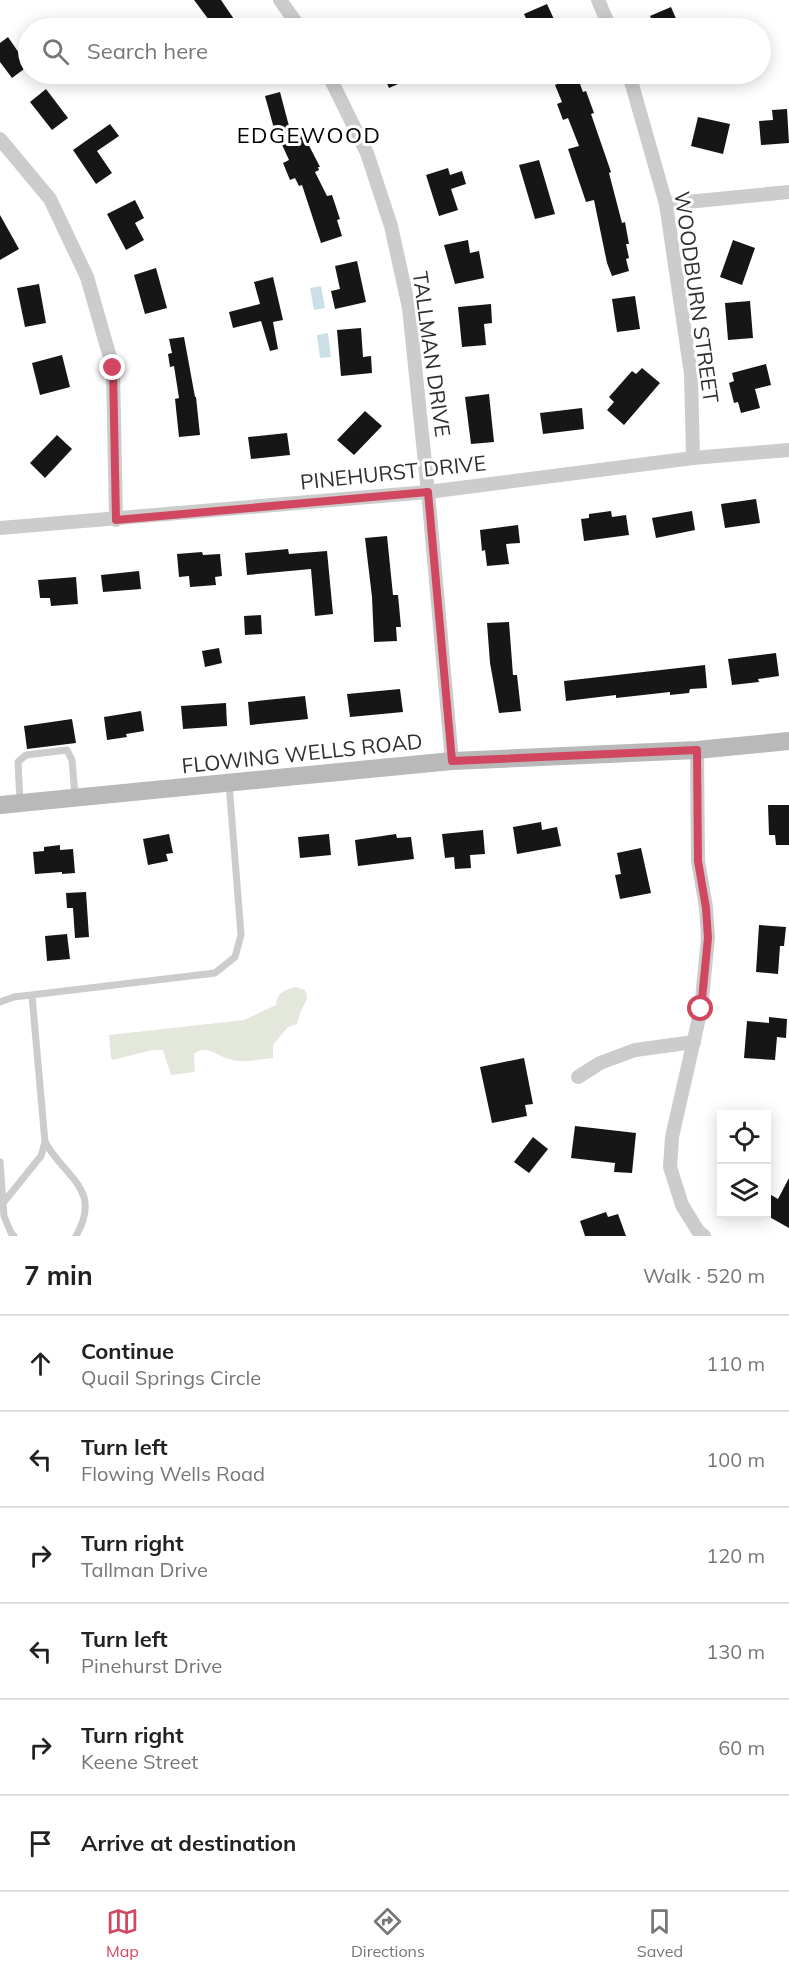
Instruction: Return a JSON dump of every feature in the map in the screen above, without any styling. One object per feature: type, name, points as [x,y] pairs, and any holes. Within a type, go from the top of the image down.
[{"type":"main road","name":"FLOWING WELLS ROAD","points":[[0,805],[452,761],[697,750],[789,741]]},
{"type":"street","points":[[280,0],[293,18]]},
{"type":"street","points":[[598,0],[606,18]]},
{"type":"street","name":"TALLMAN DRIVE","points":[[333,84],[368,153],[391,226],[409,308],[452,761]]},
{"type":"street","name":"WOODBURN STREET","points":[[632,84],[666,204],[691,374],[693,458]]},
{"type":"street","points":[[0,139],[50,200],[87,277],[113,368],[116,520]]},
{"type":"street","points":[[666,204],[789,192]]},
{"type":"street","name":"PINEHURST DRIVE","points":[[0,528],[428,492],[693,458],[789,450]]},
{"type":"street","points":[[697,750],[698,861],[706,908],[708,938],[701,1009],[672,1137],[670,1167],[682,1205],[698,1231],[704,1236]]},
{"type":"street","points":[[578,1077],[600,1064],[635,1050],[694,1042]]},
{"type":"lane","points":[[20,803],[18,762],[26,755],[67,750],[72,760],[75,799]]},
{"type":"lane","points":[[0,1002],[14,997],[215,973],[236,957],[241,935],[229,783]]},
{"type":"lane","points":[[2,1203],[41,1156],[45,1142],[32,996]]},
{"type":"lane","points":[[45,1142],[59,1165],[73,1177],[83,1191],[86,1212],[76,1236]]},
{"type":"lane","points":[[0,1162],[4,1216],[14,1236]]},
{"type":"shaded area","points":[[321,286],[325,308],[314,310],[310,288]]},
{"type":"shaded area","points":[[328,333],[331,357],[320,358],[317,335]]},
{"type":"shaded area","points":[[295,987],[305,990],[306,1000],[297,1024],[288,1027],[273,1045],[273,1058],[240,1061],[203,1050],[194,1054],[195,1072],[171,1075],[163,1050],[152,1050],[113,1060],[111,1058],[109,1035],[244,1020],[276,1005],[282,993]]},
{"type":"building","points":[[194,0],[221,0],[233,18],[208,18]]},
{"type":"building","points":[[547,4],[553,18],[526,18],[524,14]]},
{"type":"building","points":[[671,7],[676,18],[651,18],[650,16]]},
{"type":"building","points":[[8,37],[18,52],[18,74],[12,78],[0,62],[0,43]]},
{"type":"building","points":[[580,84],[583,92],[586,91],[594,113],[591,114],[611,172],[609,173],[622,223],[625,222],[629,244],[626,244],[629,258],[626,259],[629,271],[612,276],[607,263],[594,200],[586,202],[568,149],[579,146],[568,118],[563,120],[557,104],[562,102],[555,85]]},
{"type":"building","points":[[46,89],[68,118],[52,130],[30,102]]},
{"type":"building","points":[[280,92],[290,130],[299,126],[320,167],[315,172],[327,196],[332,195],[340,219],[337,220],[342,236],[321,243],[302,185],[299,186],[295,178],[290,180],[283,163],[289,160],[273,125],[265,96]]},
{"type":"building","points":[[787,109],[789,143],[761,145],[759,121],[773,120],[772,110]]},
{"type":"building","points":[[698,117],[730,124],[723,154],[691,146]]},
{"type":"building","points":[[110,124],[119,136],[97,151],[112,173],[96,184],[73,150]]},
{"type":"building","points":[[539,160],[555,214],[535,219],[519,165]]},
{"type":"building","points":[[448,168],[450,175],[462,171],[466,184],[451,189],[458,210],[439,216],[426,175]]},
{"type":"building","points":[[135,200],[144,218],[135,223],[144,240],[126,250],[107,214]]},
{"type":"building","points":[[0,215],[19,249],[0,260]]},
{"type":"building","points":[[468,240],[470,253],[479,251],[484,278],[455,284],[444,245]]},
{"type":"building","points":[[733,240],[755,248],[742,285],[720,277]]},
{"type":"building","points":[[357,261],[366,302],[335,309],[331,291],[340,289],[335,266]]},
{"type":"building","points":[[156,268],[167,308],[145,314],[134,275]]},
{"type":"building","points":[[273,277],[283,320],[273,322],[278,349],[270,351],[261,321],[233,328],[229,312],[260,304],[254,282]]},
{"type":"building","points":[[39,284],[46,323],[25,327],[17,288]]},
{"type":"building","points":[[635,296],[640,329],[617,332],[612,299]]},
{"type":"building","points":[[750,301],[753,338],[728,340],[725,303]]},
{"type":"building","points":[[491,304],[492,323],[484,324],[486,345],[462,347],[458,307]]},
{"type":"building","points":[[361,328],[363,357],[371,356],[372,373],[341,376],[337,330]]},
{"type":"building","points":[[184,337],[196,397],[200,435],[179,437],[175,399],[179,398],[174,366],[170,367],[168,354],[172,353],[169,339]]},
{"type":"building","points":[[62,355],[70,387],[40,395],[32,363]]},
{"type":"building","points":[[766,364],[771,385],[755,389],[760,408],[741,413],[738,402],[734,403],[729,383],[734,381],[732,373]]},
{"type":"building","points":[[642,368],[660,383],[624,425],[607,410],[614,402],[609,397],[632,371],[636,374]]},
{"type":"building","points":[[489,394],[494,442],[471,444],[465,397]]},
{"type":"building","points":[[582,408],[584,429],[543,434],[540,413]]},
{"type":"building","points":[[365,411],[382,426],[354,455],[337,440]]},
{"type":"building","points":[[287,433],[290,455],[251,459],[248,437]]},
{"type":"building","points":[[57,435],[72,449],[45,478],[30,463]]},
{"type":"building","points":[[756,499],[760,523],[725,528],[721,504]]},
{"type":"building","points":[[611,511],[612,517],[626,515],[629,535],[584,541],[581,519],[589,518],[589,514]]},
{"type":"building","points":[[692,511],[695,530],[656,538],[652,518]]},
{"type":"building","points":[[518,525],[520,543],[506,544],[509,564],[487,566],[485,550],[482,551],[480,530]]},
{"type":"building","points":[[387,536],[393,595],[398,595],[401,627],[396,627],[397,641],[374,642],[372,597],[365,538]]},
{"type":"building","points":[[288,549],[289,554],[327,551],[333,614],[315,616],[311,569],[247,575],[245,553]]},
{"type":"building","points":[[202,552],[203,555],[220,554],[222,576],[215,577],[216,585],[190,587],[189,576],[179,577],[177,554]]},
{"type":"building","points":[[139,571],[141,589],[103,592],[101,575]]},
{"type":"building","points":[[76,577],[78,604],[51,606],[50,598],[40,598],[38,580]]},
{"type":"building","points":[[261,615],[262,634],[245,635],[244,616]]},
{"type":"building","points":[[509,622],[513,675],[517,675],[521,711],[499,713],[490,663],[487,623]]},
{"type":"building","points":[[219,648],[222,663],[205,667],[202,651]]},
{"type":"building","points":[[776,653],[779,676],[758,679],[759,682],[732,685],[728,659]]},
{"type":"building","points":[[705,665],[707,688],[690,689],[689,693],[670,695],[670,692],[616,698],[616,695],[566,701],[564,681]]},
{"type":"building","points":[[400,689],[403,712],[350,717],[347,694]]},
{"type":"building","points":[[305,696],[308,719],[250,725],[248,702]]},
{"type":"building","points":[[226,703],[227,726],[183,729],[181,706]]},
{"type":"building","points":[[141,711],[144,731],[126,734],[127,737],[107,740],[104,717]]},
{"type":"building","points":[[72,719],[76,743],[27,749],[24,726]]},
{"type":"building","points":[[768,805],[789,805],[789,845],[776,845],[775,835],[769,835]]},
{"type":"building","points":[[541,822],[542,830],[557,827],[561,846],[517,854],[513,827]]},
{"type":"building","points":[[483,830],[485,854],[470,855],[471,868],[455,869],[454,857],[445,858],[442,834]]},
{"type":"building","points":[[169,834],[173,853],[166,854],[168,861],[148,865],[143,839]]},
{"type":"building","points":[[329,834],[331,855],[300,858],[298,837]]},
{"type":"building","points":[[396,834],[397,838],[411,837],[414,859],[358,866],[355,840]]},
{"type":"building","points":[[60,845],[60,850],[73,849],[75,873],[35,874],[33,852],[44,851],[44,847]]},
{"type":"building","points":[[641,848],[651,893],[620,899],[615,875],[621,874],[617,853]]},
{"type":"building","points":[[86,892],[89,937],[75,938],[73,908],[67,908],[66,893]]},
{"type":"building","points":[[759,925],[786,927],[784,946],[780,946],[778,974],[756,972]]},
{"type":"building","points":[[67,934],[70,959],[47,961],[45,936]]},
{"type":"building","points":[[769,1017],[787,1019],[786,1038],[777,1037],[775,1060],[744,1058],[747,1021],[769,1023]]},
{"type":"building","points":[[524,1058],[533,1104],[525,1105],[527,1116],[492,1123],[480,1067]]},
{"type":"building","points":[[575,1126],[636,1133],[632,1173],[614,1172],[615,1163],[571,1158]]},
{"type":"building","points":[[533,1137],[548,1149],[529,1173],[514,1162]]},
{"type":"building","points":[[789,1178],[789,1228],[771,1218],[771,1195],[778,1199]]},
{"type":"building","points":[[606,1212],[608,1217],[618,1214],[626,1236],[585,1236],[580,1221]]},
{"type":"district","name":"EDGEWOOD","points":[[309,135]]},
{"type":"route","points":[[113,368],[116,520],[428,492],[452,761],[697,750],[698,861],[706,908],[708,938],[701,1009]]}]
